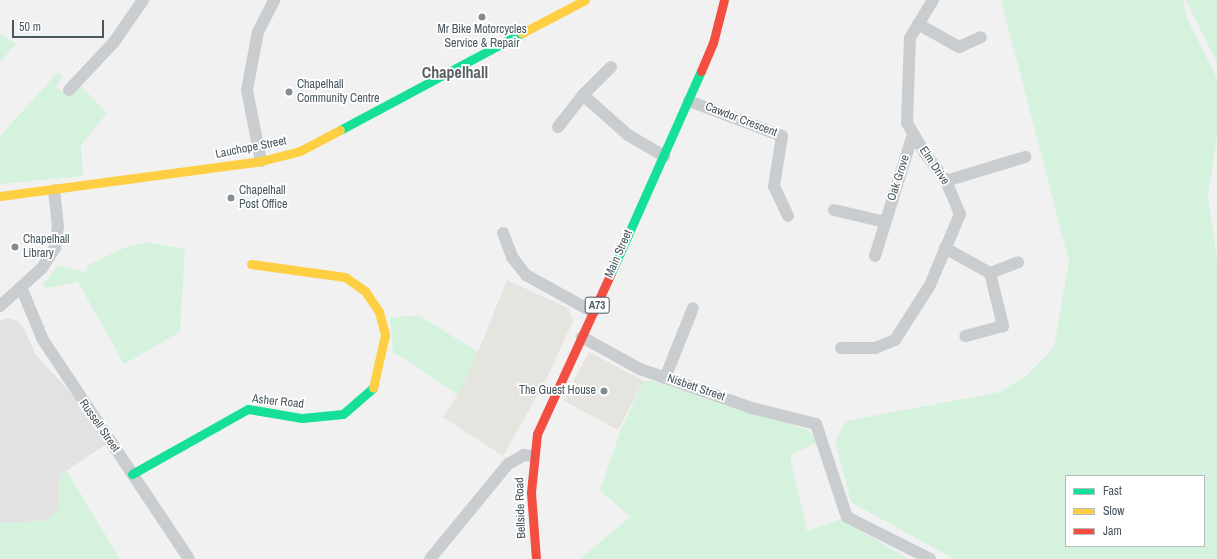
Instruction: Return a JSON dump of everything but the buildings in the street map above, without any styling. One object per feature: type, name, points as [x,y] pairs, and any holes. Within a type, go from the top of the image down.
[{"type":"street","points":[[69,90],[114,42],[143,0]]},
{"type":"street","points":[[261,161],[248,83],[258,32],[274,0]]},
{"type":"street","name":"Lauchope Street","points":[[0,196],[54,190],[261,161],[300,150],[585,0]]},
{"type":"street","name":"Main Street","points":[[533,456],[537,434],[547,408],[582,337],[689,101],[713,43],[721,0]]},
{"type":"street","name":"Elm Drive","points":[[841,348],[875,348],[895,340],[930,285],[960,214],[946,181],[907,123],[910,38],[933,0]]},
{"type":"street","points":[[918,24],[959,47],[981,37]]},
{"type":"street","points":[[558,127],[583,95],[611,67]]},
{"type":"street","points":[[583,95],[628,135],[664,156]]},
{"type":"street","name":"Cawdor Crescent","points":[[689,101],[782,136],[774,186],[788,216]]},
{"type":"street","name":"Oak Grove","points":[[875,256],[913,134]]},
{"type":"street","points":[[946,181],[1025,157]]},
{"type":"street","points":[[0,306],[42,268],[55,248],[58,227],[54,190]]},
{"type":"street","points":[[834,210],[885,222]]},
{"type":"street","points":[[503,233],[512,257],[526,275],[593,312]]},
{"type":"street","points":[[945,248],[990,273],[1003,326],[965,336]]},
{"type":"street","points":[[990,273],[1018,262]]},
{"type":"street","name":"Asher Road","points":[[132,474],[248,409],[302,418],[343,414],[374,387],[385,335],[379,312],[365,291],[345,277],[251,264]]},
{"type":"street","name":"Russell Street","points":[[21,287],[43,340],[189,559]]},
{"type":"street","points":[[665,378],[693,308]]},
{"type":"street","name":"Nisbett Street","points":[[582,337],[640,369],[752,408],[816,424],[847,517],[930,559]]},
{"type":"street","points":[[430,559],[508,464],[524,455],[533,456]]},
{"type":"street","name":"Bellside Road","points":[[533,456],[531,492],[536,559]]},
{"type":"shaded area","points":[[507,280],[568,308],[573,321],[545,382],[503,456],[443,417],[458,395],[478,352]]},
{"type":"shaded area","points":[[7,318],[16,320],[24,328],[36,355],[81,404],[108,443],[60,475],[59,508],[46,521],[0,523],[0,321]]},
{"type":"shaded area","name":"The Guest House","points":[[589,352],[644,381],[618,430],[563,401]]},
{"type":"green space","points":[[1001,0],[1183,0],[1188,20],[1217,78],[1217,137],[1208,196],[1217,260],[1217,559],[954,559],[851,502],[835,441],[846,421],[1000,392],[1027,375],[1054,347],[1069,261]]},
{"type":"green space","points":[[1186,0],[1217,0],[1217,63]]},
{"type":"green space","points":[[0,34],[16,44],[0,62]]},
{"type":"green space","points":[[58,72],[62,77],[56,87],[71,96],[81,86],[107,113],[81,145],[83,176],[0,184],[0,136]]},
{"type":"green space","points":[[147,242],[185,249],[180,332],[124,364],[78,282],[47,288],[42,286],[58,265],[86,272],[88,265],[124,248]]},
{"type":"green space","points":[[420,316],[478,352],[458,395],[402,357],[393,354],[390,317]]},
{"type":"green space","points":[[644,381],[654,381],[808,430],[817,442],[790,456],[807,531],[841,519],[908,559],[580,559],[630,517],[600,490],[621,430]]},
{"type":"green space","points":[[67,471],[120,559],[0,559],[0,523],[46,521],[59,508],[60,475]]},
{"type":"traffic: fast","points":[[340,130],[522,33]]},
{"type":"traffic: fast","points":[[611,273],[701,71]]},
{"type":"traffic: fast","points":[[132,474],[248,409],[302,418],[343,414],[373,388]]},
{"type":"traffic: slow","points":[[522,33],[585,0]]},
{"type":"traffic: slow","points":[[0,196],[261,161],[300,151],[340,130]]},
{"type":"traffic: slow","points":[[251,264],[345,277],[365,291],[379,312],[385,335],[373,388]]},
{"type":"traffic: jam","points":[[701,71],[713,43],[724,0]]},
{"type":"traffic: jam","points":[[536,559],[531,492],[537,434],[611,273]]},
{"type":"place","name":"Mr Bike Motorcycles Service & Repair","points":[[482,17]]},
{"type":"place","name":"Chapelhall Community Centre","points":[[289,92]]},
{"type":"place","name":"Chapelhall Post Office","points":[[231,198]]},
{"type":"place","name":"Chapelhall Library","points":[[15,247]]},
{"type":"place","name":"The Guest House","points":[[604,391]]},
{"type":"district","name":"Chapelhall","points":[[455,72]]}]
